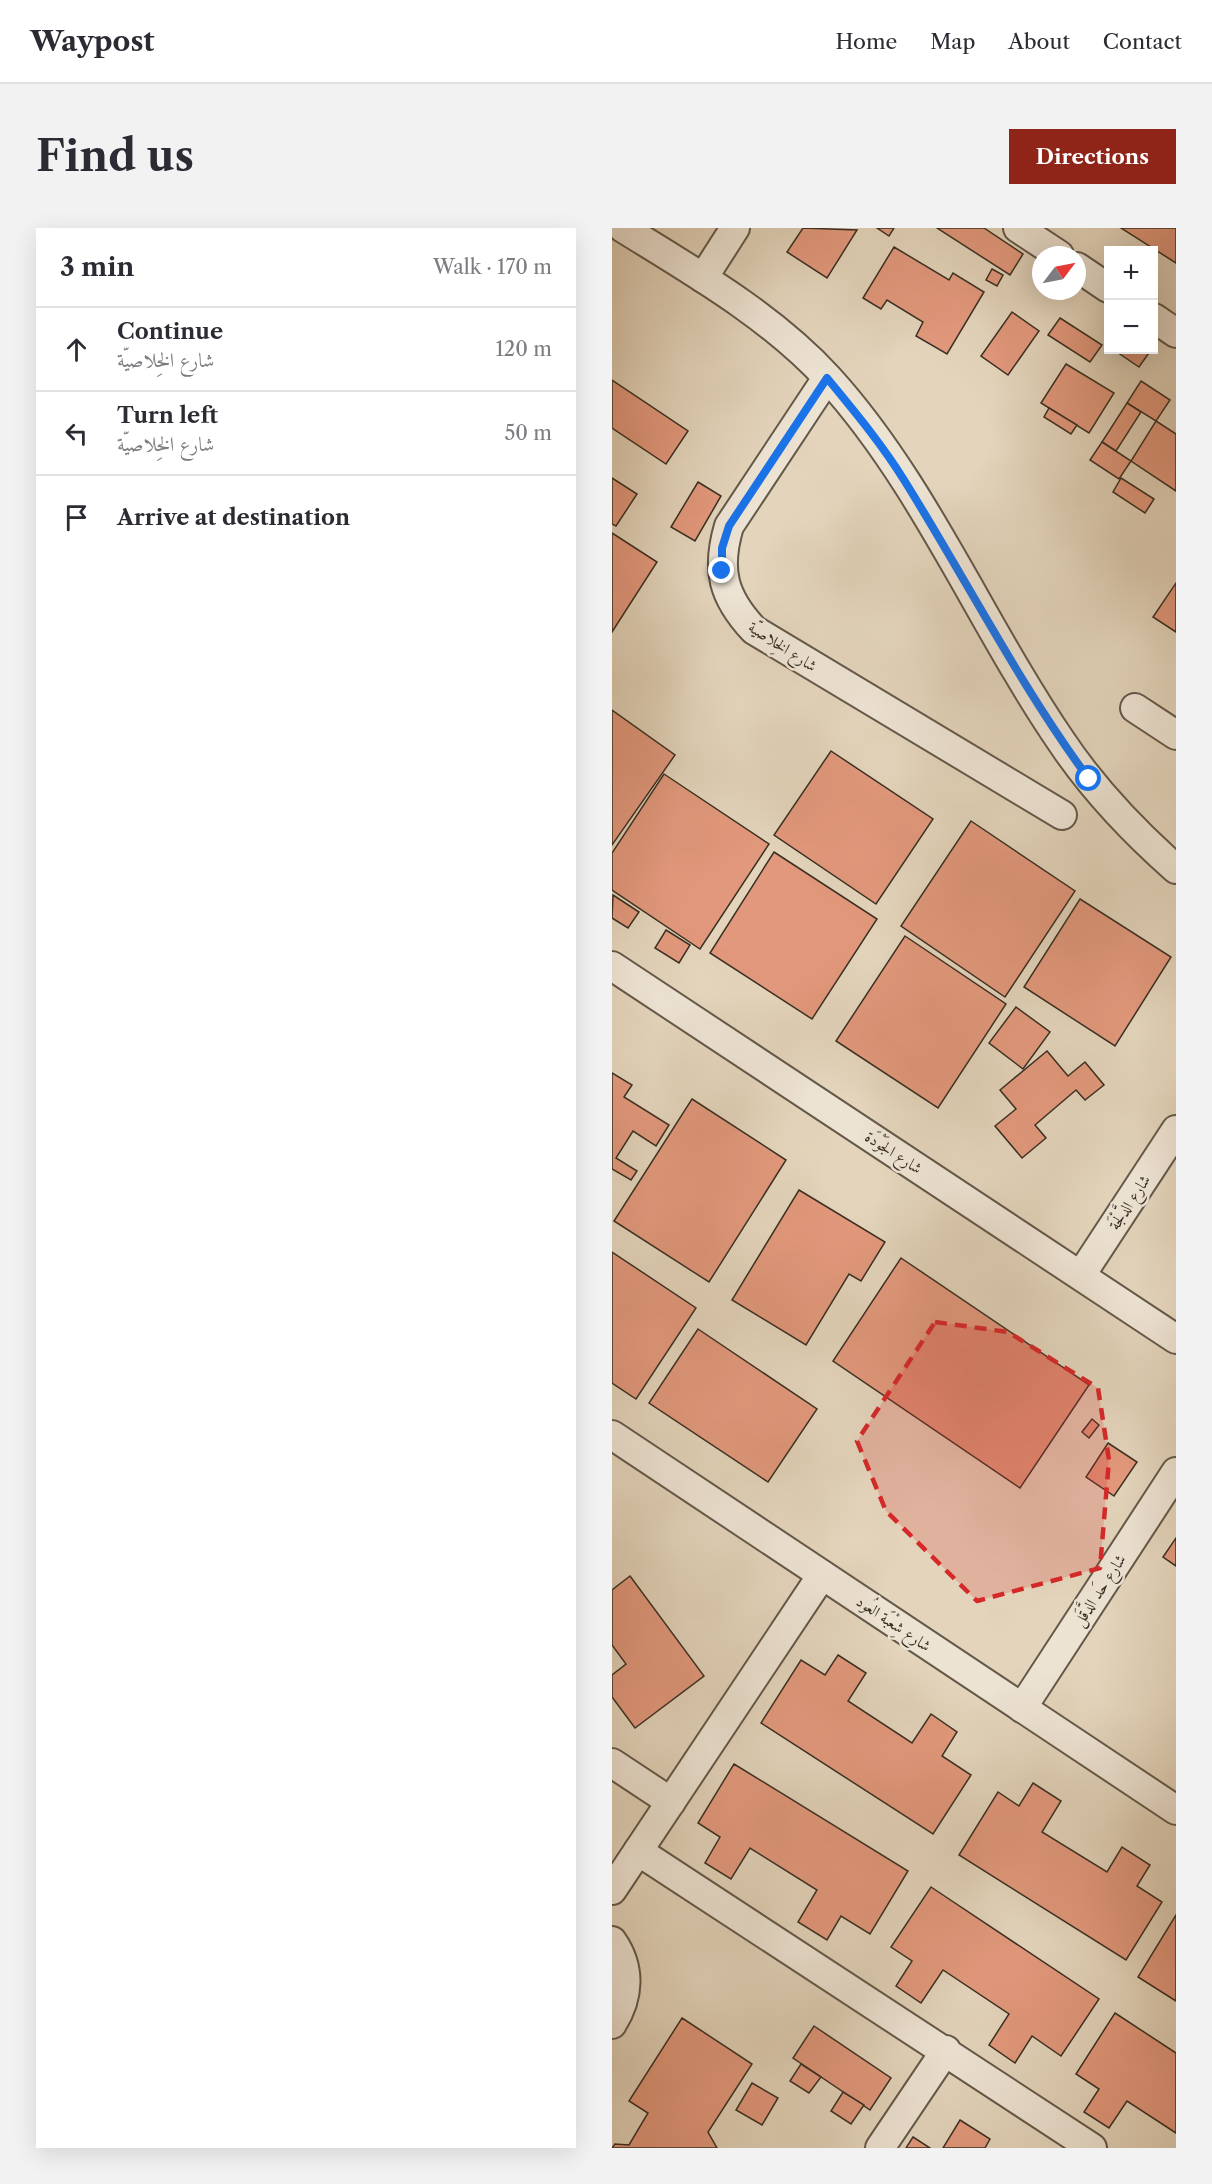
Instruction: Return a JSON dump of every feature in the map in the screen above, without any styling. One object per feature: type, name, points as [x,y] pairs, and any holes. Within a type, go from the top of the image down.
[{"type":"street","points":[[623,228],[703,278],[784,338],[827,378],[869,429],[903,479],[1062,743],[1118,813],[1176,869]]},
{"type":"street","points":[[703,278],[735,228]]},
{"type":"street","points":[[1018,228],[1045,246]]},
{"type":"street","points":[[1086,273],[1104,285]]},
{"type":"street","points":[[1158,321],[1176,333]]},
{"type":"street","name":"شارع الخِلاصيّة","points":[[827,378],[729,526],[722,560],[727,593],[738,613],[754,630],[1062,815]]},
{"type":"street","points":[[1135,708],[1176,735]]},
{"type":"street","name":"شارع الجَوْدَة","points":[[612,966],[1176,1340]]},
{"type":"street","name":"شارع الدَّلْجَة","points":[[1081,1275],[1176,1130]]},
{"type":"street","name":"شارع شِعْبَة العُود","points":[[612,1436],[1176,1810]]},
{"type":"street","name":"شارع حَد الدَّقَل","points":[[1022,1707],[1176,1472]]},
{"type":"street","points":[[612,1890],[822,1575]]},
{"type":"street","points":[[612,1763],[671,1802]]},
{"type":"street","points":[[638,1851],[946,2050],[1092,2148]]},
{"type":"street","points":[[612,1941],[623,1963],[626,1981],[624,1999],[612,2024]]},
{"type":"street","points":[[880,2148],[946,2050]]},
{"type":"highlighted area","points":[[935,1322],[1008,1332],[1098,1388],[1109,1460],[1100,1568],[977,1601],[886,1511],[857,1441]]},
{"type":"building","points":[[803,228],[857,230],[827,278],[787,252]]},
{"type":"building","points":[[877,228],[894,228],[889,236]]},
{"type":"building","points":[[937,228],[984,228],[1023,254],[1010,275]]},
{"type":"building","points":[[1121,228],[1176,228],[1176,263],[1158,252],[1158,246],[1149,246]]},
{"type":"building","points":[[894,247],[949,280],[953,273],[984,292],[947,354],[916,336],[923,322],[887,300],[881,309],[863,298]]},
{"type":"building","points":[[992,269],[1003,275],[997,286],[986,280]]},
{"type":"building","points":[[1012,312],[1039,331],[1008,375],[981,356]]},
{"type":"building","points":[[1060,318],[1102,345],[1090,362],[1048,335]]},
{"type":"building","points":[[1120,354],[1148,354],[1139,367]]},
{"type":"building","points":[[1066,364],[1114,393],[1089,433],[1041,403]]},
{"type":"building","points":[[612,380],[688,431],[666,464],[612,428]]},
{"type":"building","points":[[1141,381],[1170,400],[1156,421],[1127,403]]},
{"type":"building","points":[[1127,403],[1141,412],[1116,451],[1102,442]]},
{"type":"building","points":[[1049,408],[1077,425],[1071,434],[1044,417]]},
{"type":"building","points":[[1156,421],[1176,434],[1176,491],[1131,461]]},
{"type":"building","points":[[1102,442],[1131,461],[1119,479],[1090,460]]},
{"type":"building","points":[[612,478],[637,494],[616,526],[612,524]]},
{"type":"building","points":[[1121,478],[1154,499],[1145,513],[1113,492]]},
{"type":"building","points":[[698,482],[721,496],[695,541],[671,527]]},
{"type":"building","points":[[612,533],[657,562],[612,632]]},
{"type":"building","points":[[1176,583],[1176,632],[1153,617]]},
{"type":"building","points":[[612,710],[675,755],[612,845]]},
{"type":"building","points":[[831,751],[933,819],[876,904],[774,835]]},
{"type":"building","points":[[664,774],[769,844],[700,949],[612,890],[612,853]]},
{"type":"building","points":[[971,821],[1075,891],[1005,997],[901,926]]},
{"type":"building","points":[[774,852],[877,919],[812,1019],[710,953]]},
{"type":"building","points":[[613,895],[639,912],[628,928],[612,918]]},
{"type":"building","points":[[1080,899],[1171,957],[1115,1046],[1024,987]]},
{"type":"building","points":[[666,930],[690,945],[679,963],[655,948]]},
{"type":"building","points":[[905,936],[1006,1004],[938,1108],[836,1041]]},
{"type":"building","points":[[1016,1007],[1050,1032],[1023,1069],[989,1043]]},
{"type":"building","points":[[1047,1051],[1068,1076],[1085,1062],[1104,1085],[1085,1100],[1076,1090],[1035,1125],[1046,1138],[1022,1158],[995,1126],[1016,1109],[1000,1090]]},
{"type":"building","points":[[612,1073],[632,1085],[624,1097],[669,1125],[656,1146],[633,1131],[616,1158],[637,1171],[631,1180],[612,1169]]},
{"type":"building","points":[[692,1099],[786,1160],[709,1282],[614,1221]]},
{"type":"building","points":[[799,1190],[885,1242],[861,1281],[849,1274],[806,1345],[732,1300]]},
{"type":"building","points":[[612,1252],[696,1308],[636,1399],[612,1383]]},
{"type":"building","points":[[901,1258],[1089,1385],[1020,1488],[833,1361]]},
{"type":"building","points":[[698,1329],[817,1409],[768,1482],[649,1403]]},
{"type":"building","points":[[1092,1419],[1099,1425],[1089,1438],[1082,1432]]},
{"type":"building","points":[[1108,1443],[1137,1462],[1114,1496],[1086,1477]]},
{"type":"building","points":[[1176,1538],[1176,1566],[1163,1557]]},
{"type":"building","points":[[630,1576],[704,1676],[635,1728],[612,1697],[612,1675],[626,1664],[612,1645],[612,1590]]},
{"type":"building","points":[[838,1655],[866,1673],[848,1701],[912,1743],[931,1714],[957,1732],[942,1756],[971,1775],[933,1834],[761,1723],[801,1660],[825,1675]]},
{"type":"building","points":[[734,1764],[908,1871],[870,1934],[841,1916],[827,1940],[798,1922],[817,1890],[750,1848],[731,1879],[705,1863],[720,1837],[698,1823]]},
{"type":"building","points":[[1033,1783],[1061,1801],[1042,1832],[1107,1872],[1122,1847],[1150,1865],[1137,1886],[1162,1902],[1126,1960],[959,1855],[998,1792],[1019,1806]]},
{"type":"building","points":[[931,1887],[1099,1999],[1061,2056],[1032,2036],[1015,2063],[989,2045],[1009,2014],[943,1970],[921,2003],[896,1986],[912,1961],[891,1947]]},
{"type":"building","points":[[1176,1915],[1176,2001],[1138,1977]]},
{"type":"building","points":[[1115,2013],[1176,2053],[1176,2133],[1127,2101],[1109,2128],[1084,2112],[1099,2089],[1076,2074]]},
{"type":"building","points":[[682,2018],[752,2064],[708,2132],[717,2148],[612,2148],[615,2144],[629,2145],[648,2113],[629,2101]]},
{"type":"building","points":[[814,2026],[891,2078],[870,2110],[793,2058]]},
{"type":"building","points":[[801,2064],[821,2077],[809,2093],[790,2081]]},
{"type":"building","points":[[752,2083],[778,2098],[762,2125],[736,2110]]},
{"type":"building","points":[[843,2092],[864,2105],[851,2124],[831,2111]]},
{"type":"building","points":[[960,2120],[990,2139],[985,2148],[943,2148]]},
{"type":"building","points":[[913,2137],[930,2148],[906,2148]]},
{"type":"route","points":[[722,571],[722,548],[729,526],[827,378],[869,429],[903,479],[1037,705],[1089,779]]}]
